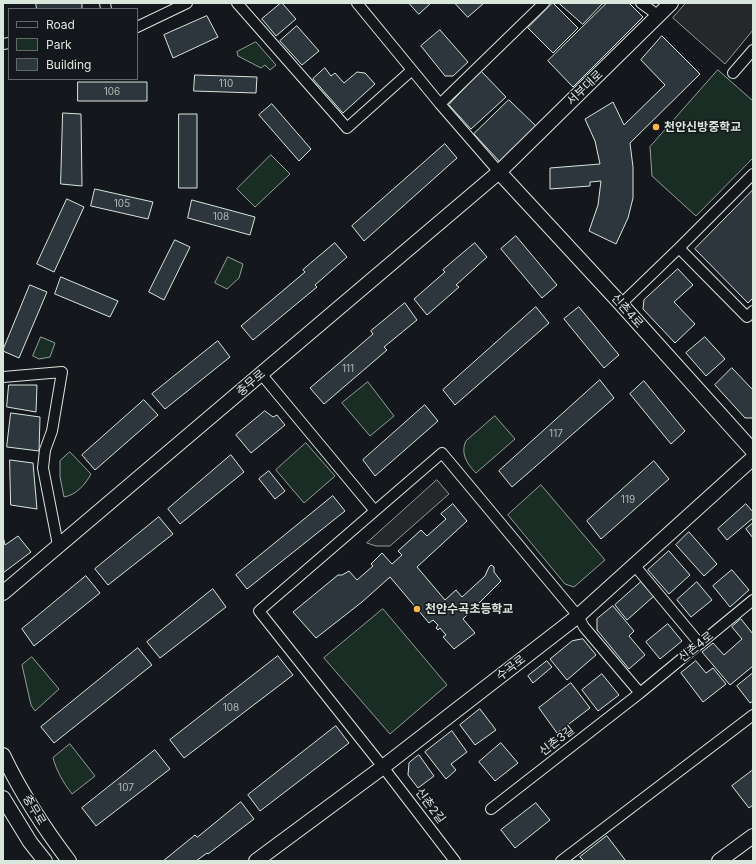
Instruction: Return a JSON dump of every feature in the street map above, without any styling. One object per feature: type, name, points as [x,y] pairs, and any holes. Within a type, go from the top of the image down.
[{"type":"street","points":[[138,27],[187,3]]},
{"type":"street","points":[[237,3],[347,128],[412,70]]},
{"type":"street","points":[[357,3],[440,104],[499,172]]},
{"type":"street","points":[[440,104],[544,3]]},
{"type":"street","points":[[641,3],[658,16]]},
{"type":"street","name":"서부대로","points":[[499,172],[671,3]]},
{"type":"street","points":[[733,73],[753,50]]},
{"type":"street","name":"신촌4로","points":[[499,172],[621,304],[753,452]]},
{"type":"street","name":"충무로","points":[[3,593],[58,545],[262,375],[499,172]]},
{"type":"street","points":[[621,304],[753,174]]},
{"type":"street","points":[[679,248],[747,317],[753,311]]},
{"type":"street","points":[[3,378],[62,372],[52,431],[45,450],[43,468],[58,545]]},
{"type":"street","points":[[262,375],[375,511],[442,453],[640,693]]},
{"type":"street","name":"수곡로","points":[[256,861],[383,768],[578,616],[753,458]]},
{"type":"street","name":"신촌2길","points":[[375,511],[259,611],[455,861]]},
{"type":"street","points":[[635,566],[700,644]]},
{"type":"street","name":"신촌4로","points":[[640,693],[753,600]]},
{"type":"street","name":"신촌3길","points":[[491,809],[640,693]]},
{"type":"street","points":[[561,861],[753,715]]},
{"type":"street","name":"충무로","points":[[3,755],[11,772],[46,830],[69,861]]},
{"type":"street","name":"충무로","points":[[3,798],[30,842],[45,861]]},
{"type":"street","points":[[720,861],[753,836]]},
{"type":"green space","points":[[256,42],[276,65],[270,70],[265,65],[261,68],[238,56],[237,52]]},
{"type":"green space","points":[[718,70],[753,101],[753,158],[696,216],[652,176],[650,147]]},
{"type":"green space","points":[[271,155],[290,174],[255,207],[237,189]]},
{"type":"green space","points":[[228,257],[243,264],[239,278],[227,289],[215,283]]},
{"type":"green space","points":[[41,337],[55,343],[50,357],[39,359],[33,356]]},
{"type":"green space","points":[[368,382],[394,416],[370,436],[342,403]]},
{"type":"green space","points":[[495,416],[515,439],[476,473],[465,458],[464,445],[466,441]]},
{"type":"green space","points":[[306,443],[335,476],[304,503],[276,470]]},
{"type":"green space","points":[[70,452],[91,474],[80,489],[64,497],[60,477],[60,461]]},
{"type":"green space","points":[[541,485],[605,560],[574,587],[565,584],[508,515]]},
{"type":"green space","points":[[383,609],[447,685],[390,734],[324,658]]},
{"type":"green space","points":[[32,657],[59,689],[35,711],[31,705],[22,665]]},
{"type":"green space","points":[[70,744],[95,776],[72,794],[56,768],[53,758]]},
{"type":"shaded area","points":[[686,3],[753,3],[753,30],[725,64],[673,18]]},
{"type":"shaded area","points":[[437,480],[449,494],[390,546],[376,546],[367,543]]},
{"type":"building","points":[[36,3],[82,3],[82,8],[37,8]]},
{"type":"building","points":[[281,3],[296,19],[276,36],[262,19]]},
{"type":"building","points":[[409,3],[431,3],[419,14]]},
{"type":"building","points":[[455,3],[484,3],[468,17]]},
{"type":"building","points":[[553,3],[578,28],[553,53],[528,28]]},
{"type":"building","points":[[559,3],[603,3],[583,24]]},
{"type":"building","points":[[607,3],[629,3],[643,17],[573,87],[548,61]]},
{"type":"building","points":[[207,16],[218,37],[173,58],[164,35]]},
{"type":"building","points":[[297,26],[319,51],[302,65],[280,41]]},
{"type":"building","points":[[440,30],[468,62],[453,76],[445,76],[421,46]]},
{"type":"building","points":[[662,36],[700,74],[630,143],[633,167],[633,198],[628,218],[616,244],[589,231],[598,205],[601,181],[590,182],[590,186],[550,189],[550,168],[600,164],[595,141],[585,119],[613,102],[624,125],[665,85],[641,60]]},
{"type":"building","points":[[325,68],[331,76],[335,73],[344,83],[357,72],[365,73],[375,84],[343,113],[313,79]]},
{"type":"building","points":[[481,71],[506,97],[471,129],[449,105]]},
{"type":"building","points":[[195,75],[257,77],[256,93],[194,91]]},
{"type":"building","points":[[78,82],[147,82],[147,101],[78,101]]},
{"type":"building","points":[[509,100],[537,127],[500,162],[474,134]]},
{"type":"building","points":[[272,104],[311,149],[299,161],[259,115]]},
{"type":"building","points":[[63,113],[81,114],[82,186],[61,184]]},
{"type":"building","points":[[179,114],[197,114],[197,188],[179,188]]},
{"type":"building","points":[[445,144],[457,158],[364,241],[352,226]]},
{"type":"building","points":[[95,189],[153,202],[148,219],[91,206]]},
{"type":"building","points":[[753,190],[753,298],[748,303],[695,249]]},
{"type":"building","points":[[67,199],[84,207],[54,272],[37,264]]},
{"type":"building","points":[[192,200],[255,217],[250,235],[188,218]]},
{"type":"building","points":[[516,236],[557,285],[542,298],[501,249]]},
{"type":"building","points":[[175,240],[190,247],[164,300],[149,292]]},
{"type":"building","points":[[335,243],[347,257],[315,285],[317,287],[253,340],[241,326],[305,272],[303,270]]},
{"type":"building","points":[[475,243],[487,257],[456,285],[459,287],[427,315],[414,299],[445,272],[443,270]]},
{"type":"building","points":[[678,269],[693,285],[674,302],[695,324],[675,343],[643,309],[644,300]]},
{"type":"building","points":[[61,277],[118,301],[110,317],[55,294]]},
{"type":"building","points":[[30,285],[47,292],[19,358],[3,350]]},
{"type":"building","points":[[405,303],[417,320],[384,347],[387,350],[324,404],[310,388],[373,334],[371,331]]},
{"type":"building","points":[[536,307],[549,323],[455,405],[443,390]]},
{"type":"building","points":[[579,307],[619,355],[604,368],[564,319]]},
{"type":"building","points":[[705,337],[725,359],[706,376],[686,353]]},
{"type":"building","points":[[218,341],[230,357],[165,409],[152,394]]},
{"type":"building","points":[[732,368],[753,390],[753,418],[745,418],[715,385]]},
{"type":"building","points":[[600,380],[614,398],[512,487],[499,471]]},
{"type":"building","points":[[644,381],[685,431],[671,444],[630,394]]},
{"type":"building","points":[[9,385],[37,385],[36,412],[7,407]]},
{"type":"building","points":[[144,400],[158,415],[95,470],[82,455]]},
{"type":"building","points":[[425,405],[438,421],[375,476],[363,460]]},
{"type":"building","points":[[265,411],[273,417],[277,415],[285,425],[251,453],[236,435]]},
{"type":"building","points":[[11,413],[40,417],[39,451],[7,447]]},
{"type":"building","points":[[231,455],[244,472],[180,524],[168,509]]},
{"type":"building","points":[[10,460],[33,463],[37,509],[11,505]]},
{"type":"building","points":[[654,461],[669,479],[601,539],[587,521]]},
{"type":"building","points":[[269,471],[285,491],[275,499],[259,479]]},
{"type":"building","points":[[333,496],[345,511],[247,589],[236,575]]},
{"type":"building","points":[[453,504],[467,521],[417,567],[445,600],[456,590],[462,597],[485,576],[491,565],[494,567],[494,572],[501,581],[463,619],[475,633],[454,649],[443,637],[446,635],[440,628],[438,630],[436,628],[438,625],[433,620],[429,623],[390,577],[362,602],[316,638],[293,612],[338,575],[342,575],[349,571],[357,580],[373,566],[371,564],[382,553],[392,564],[402,555],[398,551],[421,530],[427,536],[446,519],[441,514]]},
{"type":"building","points":[[746,504],[753,512],[753,518],[727,540],[718,529]]},
{"type":"building","points":[[159,517],[173,534],[108,585],[95,569]]},
{"type":"building","points":[[753,523],[753,538],[746,529]]},
{"type":"building","points":[[689,532],[717,564],[704,576],[676,545]]},
{"type":"building","points":[[3,536],[5,545],[18,536],[31,552],[3,573]]},
{"type":"building","points":[[669,551],[690,575],[669,594],[648,570]]},
{"type":"building","points":[[732,570],[749,590],[730,607],[713,586]]},
{"type":"building","points":[[86,576],[100,593],[34,646],[22,629]]},
{"type":"building","points":[[641,582],[654,596],[627,620],[615,605]]},
{"type":"building","points":[[697,582],[712,600],[691,617],[677,600]]},
{"type":"building","points":[[213,589],[226,607],[160,658],[147,642]]},
{"type":"building","points":[[613,606],[634,631],[629,636],[645,655],[629,669],[597,630],[597,619]]},
{"type":"building","points":[[741,619],[753,634],[753,666],[730,685],[702,652],[713,643],[724,655],[742,639],[732,627]]},
{"type":"building","points":[[668,624],[682,641],[660,659],[646,642]]},
{"type":"building","points":[[583,639],[596,655],[567,680],[550,659],[572,641]]},
{"type":"building","points":[[138,648],[152,665],[54,743],[41,727]]},
{"type":"building","points":[[278,656],[293,675],[184,758],[170,740]]},
{"type":"building","points":[[547,661],[552,667],[533,683],[528,676]]},
{"type":"building","points":[[696,661],[706,673],[713,668],[726,684],[703,702],[681,673]]},
{"type":"building","points":[[753,673],[753,701],[750,703],[737,686]]},
{"type":"building","points":[[602,674],[619,695],[598,711],[582,690]]},
{"type":"building","points":[[571,683],[590,708],[557,733],[539,708]]},
{"type":"building","points":[[480,709],[496,730],[475,745],[460,725]]},
{"type":"building","points":[[336,726],[349,743],[260,811],[248,795]]},
{"type":"building","points":[[452,731],[467,752],[451,764],[456,770],[446,779],[425,752]]},
{"type":"building","points":[[501,743],[518,763],[495,781],[479,762]]},
{"type":"building","points":[[155,750],[170,769],[96,826],[82,808]]},
{"type":"building","points":[[419,755],[434,776],[418,788],[408,775],[409,763]]},
{"type":"building","points":[[753,770],[753,805],[749,808],[732,786]]},
{"type":"building","points":[[241,802],[254,819],[208,854],[207,853],[196,861],[163,861],[195,835],[197,837]]},
{"type":"building","points":[[536,803],[550,820],[515,848],[501,830]]},
{"type":"building","points":[[607,836],[626,861],[584,861],[580,857]]},
{"type":"place","name":"천안신방중학교","points":[[656,127]]},
{"type":"place","name":"천안수곡초등학교","points":[[417,609]]}]
